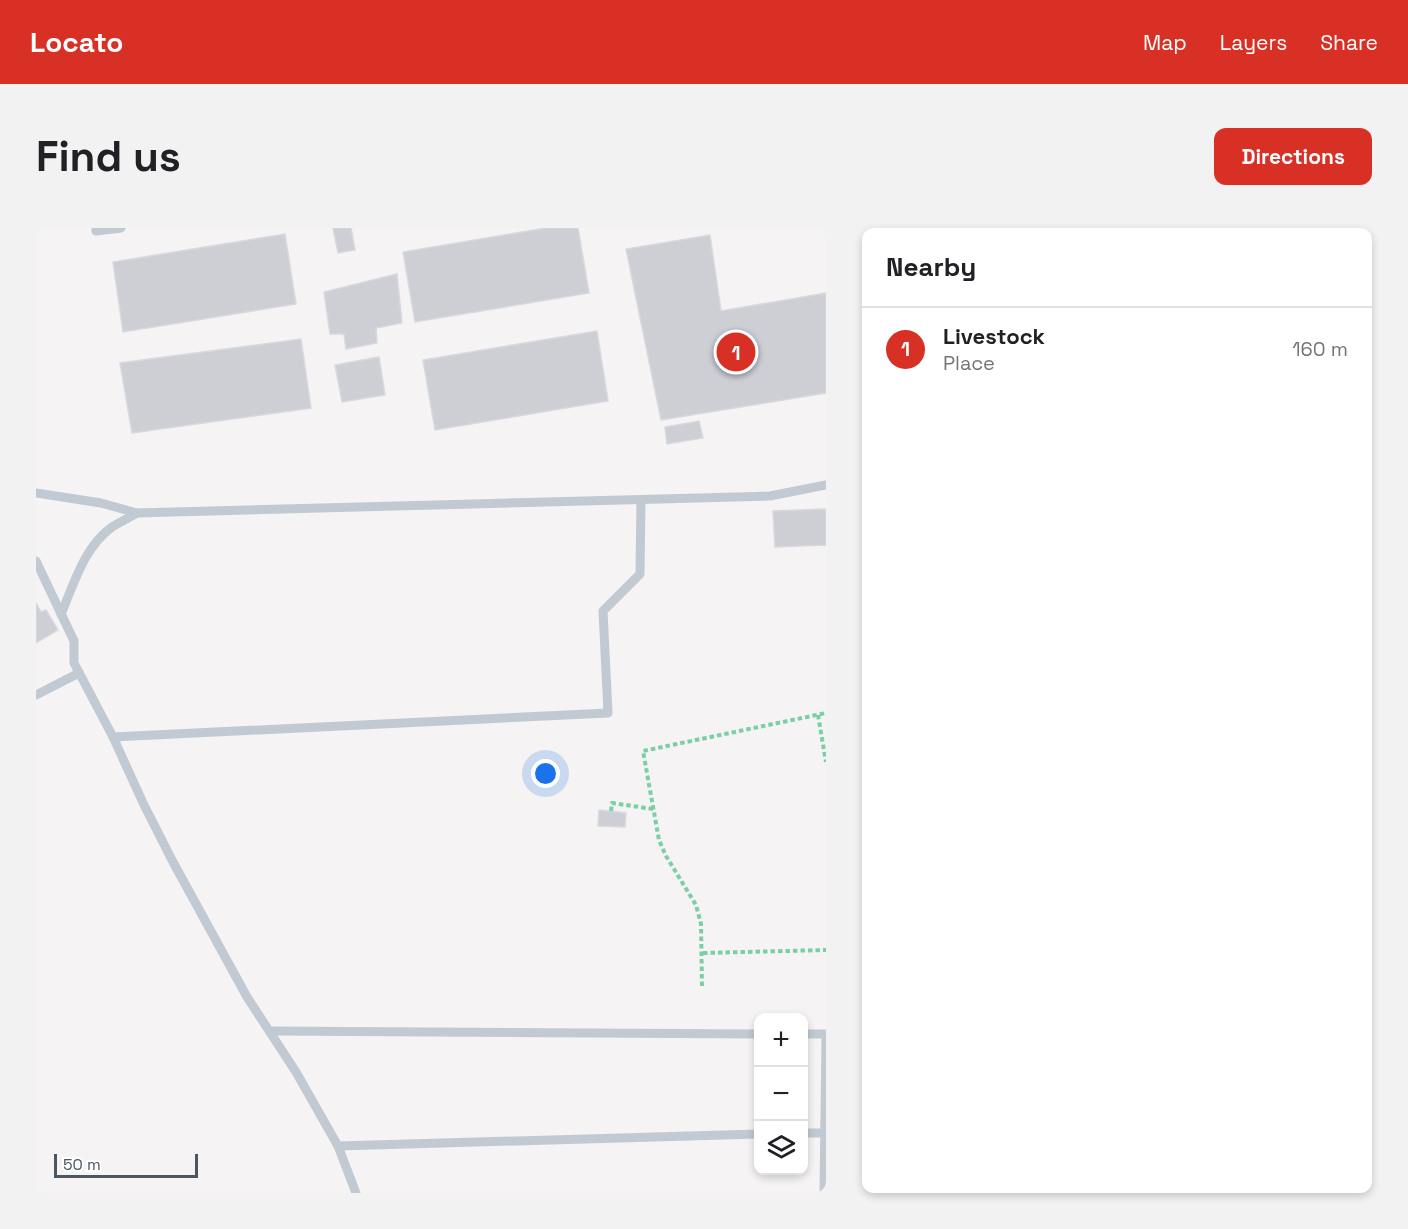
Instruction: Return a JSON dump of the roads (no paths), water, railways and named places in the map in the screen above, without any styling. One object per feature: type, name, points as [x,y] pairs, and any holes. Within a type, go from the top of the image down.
[{"type":"lane","points":[[96,228],[96,231],[121,228]]},
{"type":"lane","points":[[36,493],[101,502],[137,513],[770,496],[826,485]]},
{"type":"lane","points":[[113,737],[608,713],[603,611],[640,574],[641,500]]},
{"type":"lane","points":[[61,614],[84,559],[96,542],[112,527],[137,513]]},
{"type":"lane","points":[[36,561],[74,642],[74,663],[113,737],[144,805],[248,997],[338,1146],[356,1193]]},
{"type":"lane","points":[[36,695],[79,673]]},
{"type":"lane","points":[[270,1031],[754,1034]]},
{"type":"lane","points":[[808,1034],[826,1036],[824,1193]]},
{"type":"lane","points":[[808,1133],[825,1133]]},
{"type":"lane","points":[[338,1146],[754,1134]]},
{"type":"place","name":"Livestock","points":[[736,352]]}]
